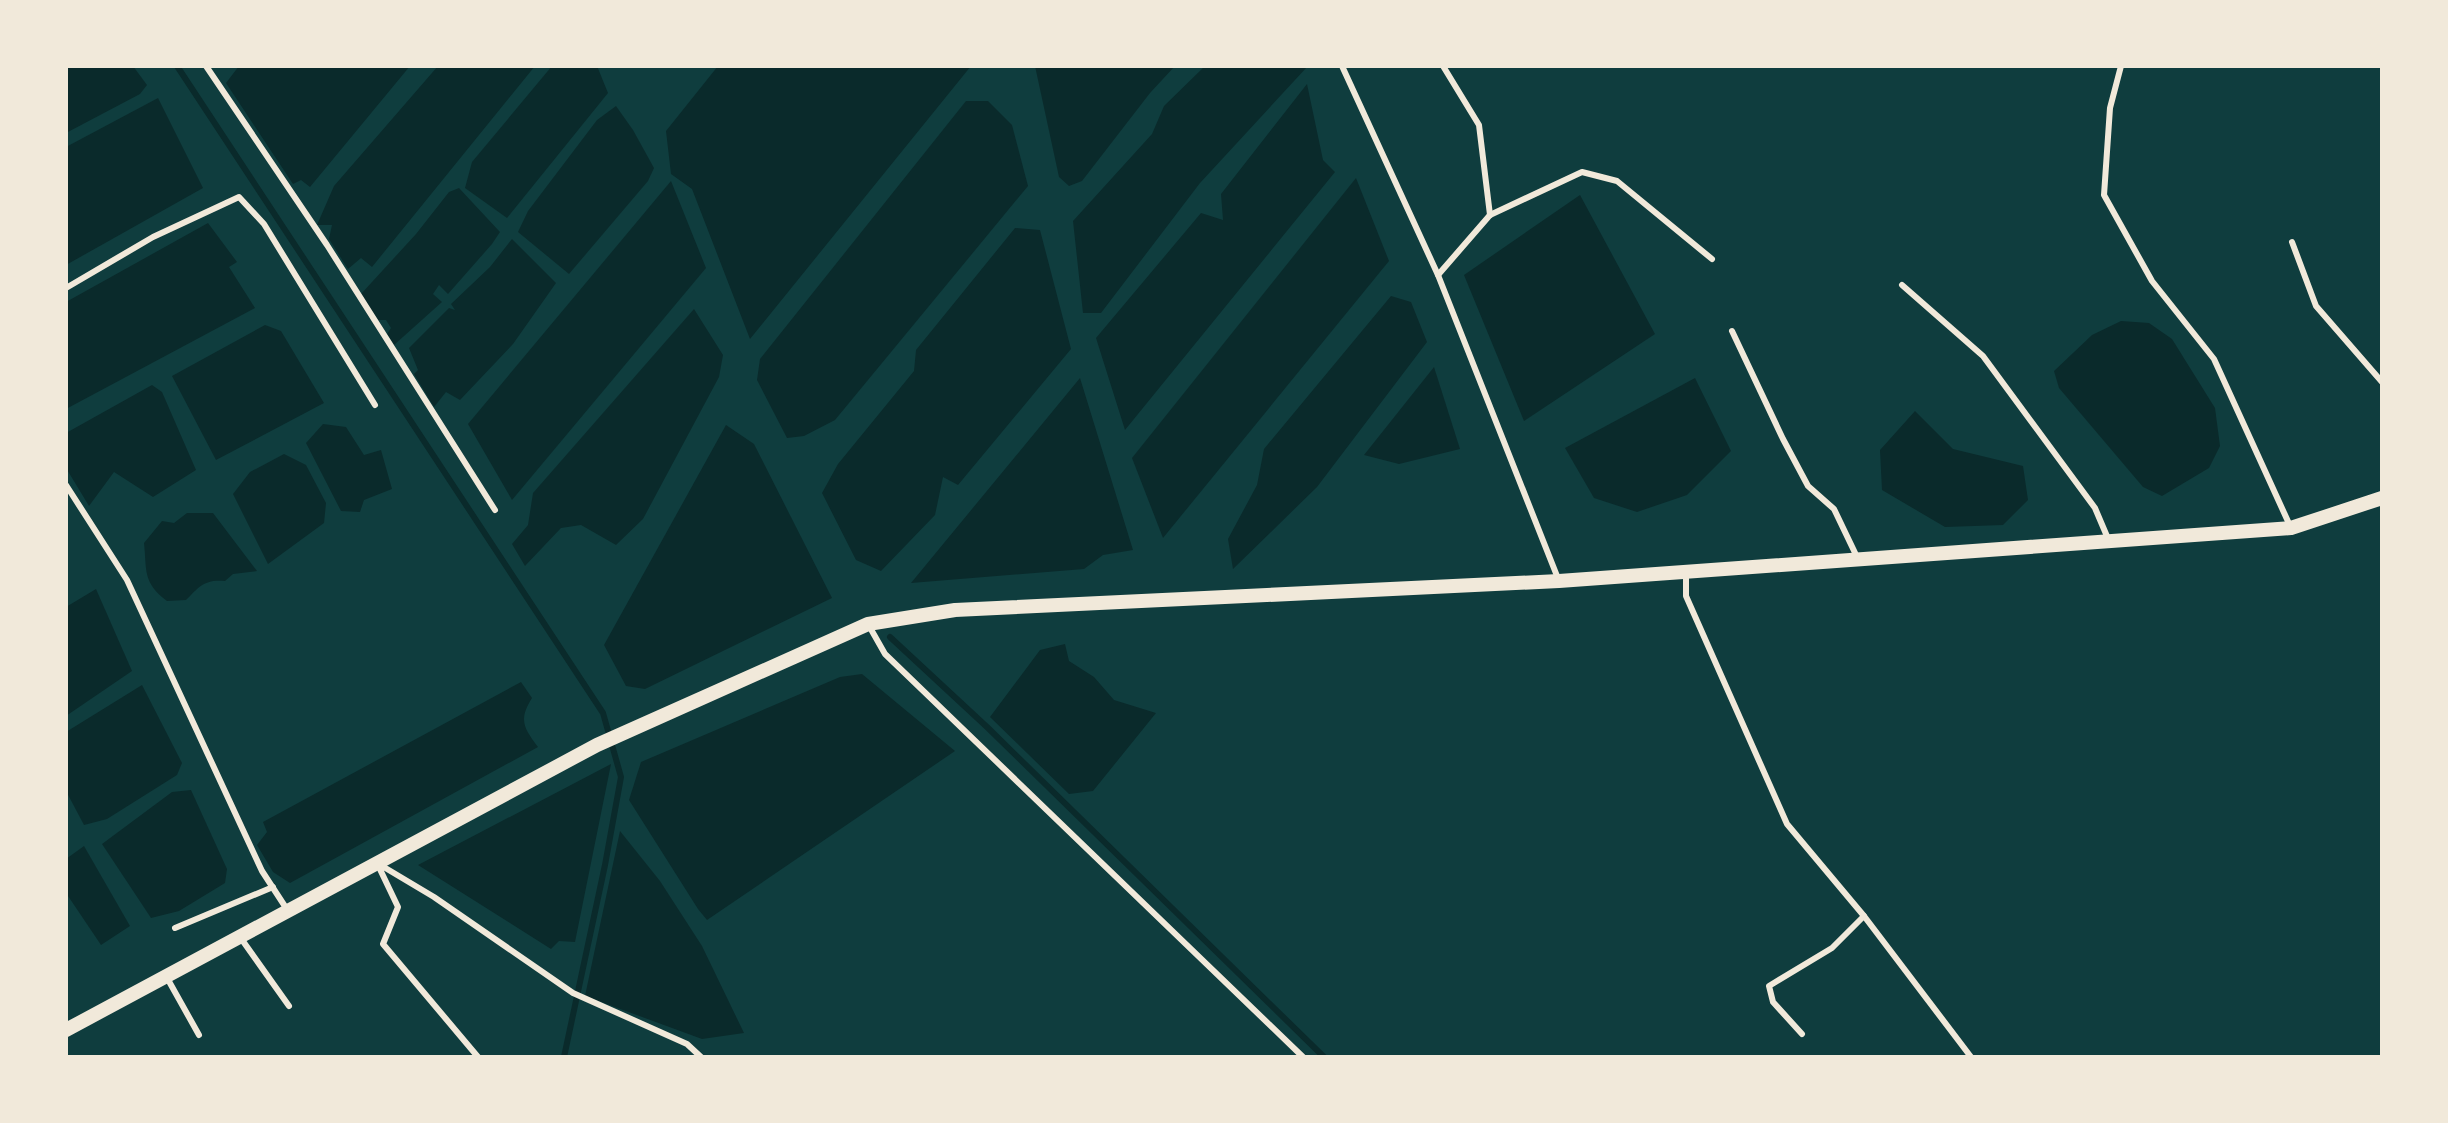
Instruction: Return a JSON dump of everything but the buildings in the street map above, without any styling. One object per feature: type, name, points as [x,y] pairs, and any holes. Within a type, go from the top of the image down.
[{"type":"street","points":[[66,1030],[597,745],[868,624],[955,610],[1559,581],[2291,528],[2382,498]]},
{"type":"lane","points":[[206,66],[327,245],[495,510]]},
{"type":"lane","points":[[1342,66],[1438,275],[1559,581]]},
{"type":"lane","points":[[1443,66],[1479,125],[1490,215]]},
{"type":"lane","points":[[2121,66],[2110,108],[2104,195],[2152,281],[2214,359],[2291,528]]},
{"type":"lane","points":[[1438,275],[1490,215],[1582,172],[1617,181],[1712,259]]},
{"type":"lane","points":[[66,288],[153,237],[239,197],[264,224],[375,405]]},
{"type":"lane","points":[[2292,242],[2316,306],[2382,382]]},
{"type":"lane","points":[[1902,285],[1983,356],[2095,508],[2109,541]]},
{"type":"lane","points":[[1732,331],[1808,486],[1834,509],[1858,560]]},
{"type":"lane","points":[[66,485],[127,580],[262,871],[288,911]]},
{"type":"lane","points":[[1686,572],[1686,596],[1787,824],[1864,916],[1971,1057]]},
{"type":"lane","points":[[868,624],[885,654],[1303,1057]]},
{"type":"lane","points":[[377,863],[398,907],[383,944],[478,1057]]},
{"type":"lane","points":[[377,863],[434,897],[573,993],[687,1044],[701,1057]]},
{"type":"lane","points":[[175,928],[273,887]]},
{"type":"lane","points":[[1802,1034],[1773,1002],[1769,986],[1832,948],[1864,916]]},
{"type":"lane","points":[[240,937],[289,1006]]},
{"type":"lane","points":[[166,976],[199,1035]]},
{"type":"water","points":[[66,66],[133,66],[147,85],[140,94],[66,133]]},
{"type":"water","points":[[239,66],[410,66],[310,187],[301,180],[293,184],[226,83]]},
{"type":"water","points":[[438,66],[535,66],[372,267],[361,258],[348,269],[329,239],[332,225],[317,225],[334,186]]},
{"type":"water","points":[[552,66],[597,66],[608,93],[507,218],[465,188],[472,162]]},
{"type":"water","points":[[718,66],[971,66],[750,339],[692,189],[671,174],[666,131]]},
{"type":"water","points":[[1035,66],[1175,66],[1150,93],[1082,181],[1069,186],[1059,177]]},
{"type":"water","points":[[1205,66],[1307,67],[1200,183],[1101,313],[1083,313],[1073,221],[1152,134],[1164,106]]},
{"type":"water","points":[[1307,84],[1323,160],[1335,172],[1125,430],[1096,338],[1201,213],[1223,220],[1221,194]]},
{"type":"water","points":[[158,98],[203,188],[66,265],[66,147]]},
{"type":"water","points":[[966,101],[988,101],[1012,125],[1028,186],[835,420],[804,436],[787,438],[757,380],[760,359]]},
{"type":"water","points":[[616,106],[654,168],[648,181],[569,274],[518,232],[528,211],[597,120]]},
{"type":"water","points":[[1356,178],[1389,261],[1163,538],[1132,458]]},
{"type":"water","points":[[671,181],[706,268],[512,500],[468,424]]},
{"type":"water","points":[[459,188],[500,232],[448,294],[439,285],[433,294],[442,302],[394,345],[387,334],[391,328],[386,320],[378,320],[361,294],[416,234],[449,192]]},
{"type":"water","points":[[1580,195],[1655,334],[1524,421],[1464,275]]},
{"type":"water","points":[[208,223],[237,262],[229,267],[255,308],[66,409],[66,302]]},
{"type":"water","points":[[1015,228],[1040,230],[1071,349],[958,485],[943,477],[935,515],[881,571],[856,560],[822,493],[838,464],[914,371],[916,350]]},
{"type":"water","points":[[512,239],[556,283],[513,344],[460,400],[446,392],[434,407],[414,374],[418,370],[409,348],[449,308],[455,310],[451,304],[490,267]]},
{"type":"water","points":[[1391,296],[1411,302],[1427,342],[1317,487],[1233,569],[1228,539],[1257,485],[1264,449]]},
{"type":"water","points":[[694,309],[723,355],[719,377],[643,519],[616,545],[581,525],[561,528],[525,566],[512,544],[528,525],[533,493]]},
{"type":"water","points":[[2121,321],[2149,323],[2172,339],[2215,408],[2220,446],[2209,468],[2162,496],[2143,487],[2059,388],[2054,371],[2092,335]]},
{"type":"water","points":[[265,325],[281,331],[324,403],[216,460],[172,376]]},
{"type":"water","points":[[1434,367],[1460,449],[1399,464],[1364,455]]},
{"type":"water","points":[[1080,378],[1133,550],[1103,555],[1084,569],[911,583]]},
{"type":"water","points":[[1695,378],[1731,451],[1687,495],[1637,512],[1594,498],[1565,448]]},
{"type":"water","points":[[152,385],[162,392],[196,470],[153,497],[114,472],[89,506],[66,468],[66,433]]},
{"type":"water","points":[[1915,411],[1953,449],[2023,466],[2028,500],[2003,525],[1945,527],[1882,490],[1880,450]]},
{"type":"water","points":[[323,424],[346,427],[364,455],[381,450],[392,489],[364,500],[360,512],[341,511],[306,443]]},
{"type":"water","points":[[726,425],[754,444],[832,598],[645,689],[626,686],[604,645]]},
{"type":"water","points":[[284,454],[306,465],[326,503],[324,523],[268,564],[233,494],[250,472]]},
{"type":"water","points":[[187,513],[213,513],[257,571],[233,574],[225,581],[207,583],[186,600],[167,601],[150,581],[144,543],[162,521],[174,523]]},
{"type":"water","points":[[96,589],[132,671],[66,716],[66,607]]},
{"type":"water","points":[[1065,644],[1069,661],[1094,677],[1114,700],[1156,713],[1093,791],[1069,794],[990,717],[1040,650]]},
{"type":"water","points":[[862,674],[955,751],[707,920],[629,800],[641,762],[840,677]]},
{"type":"water","points":[[521,682],[532,698],[525,712],[524,724],[538,747],[290,883],[273,872],[257,845],[267,832],[263,822]]},
{"type":"water","points":[[142,685],[182,763],[177,775],[107,819],[84,825],[66,791],[66,732]]},
{"type":"water","points":[[611,764],[575,942],[559,941],[551,949],[418,865]]},
{"type":"water","points":[[191,790],[227,869],[225,883],[179,911],[151,918],[102,844],[172,792]]},
{"type":"water","points":[[620,831],[660,881],[702,946],[744,1033],[702,1039],[585,996]]},
{"type":"water","points":[[84,846],[130,926],[101,945],[66,893],[66,859]]},
{"type":"waterway","points":[[177,66],[603,713],[621,777],[564,1057]]},
{"type":"waterway","points":[[890,637],[987,727],[1324,1057]]}]
